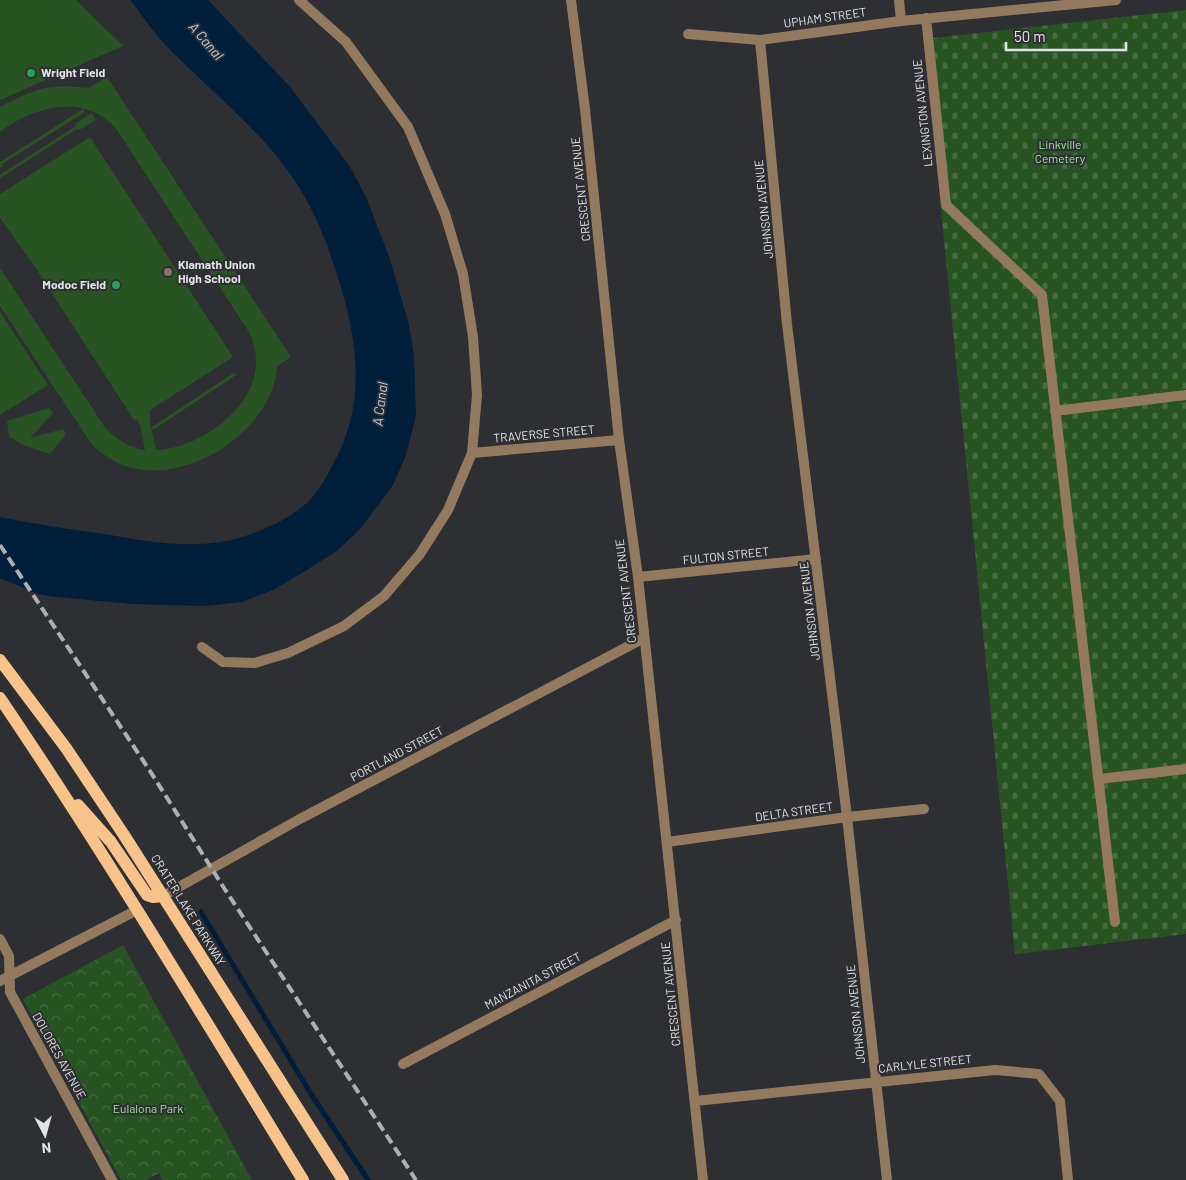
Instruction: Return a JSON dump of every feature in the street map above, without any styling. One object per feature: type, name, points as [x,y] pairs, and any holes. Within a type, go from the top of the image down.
[{"type":"main road","name":"CRATER LAKE PARKWAY","points":[[0,660],[66,748],[163,896],[343,1180]]},
{"type":"main road","points":[[0,698],[53,776],[303,1180]]},
{"type":"main road","points":[[53,776],[111,842],[147,895],[153,898],[163,896]]},
{"type":"street","points":[[202,647],[223,662],[255,663],[288,653],[344,626],[384,596],[420,554],[448,510],[472,453],[477,395],[474,337],[463,274],[445,214],[408,127],[346,42],[299,0]]},
{"type":"street","name":"CRESCENT AVENUE","points":[[571,0],[585,109],[619,440],[638,578],[668,842],[703,1180]]},
{"type":"street","points":[[899,0],[901,21]]},
{"type":"street","name":"UPHAM STREET","points":[[688,34],[760,40],[926,18],[1065,3],[1116,0]]},
{"type":"street","name":"LEXINGTON AVENUE","points":[[926,18],[946,205],[1042,295],[1056,411]]},
{"type":"street","name":"JOHNSON AVENUE","points":[[760,40],[787,324],[847,817],[887,1180]]},
{"type":"street","points":[[1115,922],[1056,411],[1186,395]]},
{"type":"street","name":"TRAVERSE STREET","points":[[472,453],[619,440]]},
{"type":"street","name":"FULTON STREET","points":[[638,578],[816,559]]},
{"type":"street","name":"PORTLAND STREET","points":[[163,896],[298,820],[644,638]]},
{"type":"street","points":[[1098,779],[1186,769]]},
{"type":"street","name":"DELTA STREET","points":[[668,842],[847,817],[924,809]]},
{"type":"street","points":[[0,981],[137,910]]},
{"type":"street","name":"MANZANITA STREET","points":[[403,1064],[676,920]]},
{"type":"street","name":"DOLORES AVENUE","points":[[0,939],[9,956],[10,992],[112,1180]]},
{"type":"street","name":"CARLYLE STREET","points":[[695,1101],[995,1070],[1039,1074],[1060,1101],[1068,1180]]},
{"type":"green space","name":"Wright Field","points":[[0,0],[76,0],[123,46],[0,100]]},
{"type":"green space","name":"Linkville Cemetery","points":[[1186,10],[1186,934],[1015,954],[924,39]]},
{"type":"green space","name":"Modoc Field","points":[[107,77],[291,357],[277,366],[273,388],[262,409],[247,428],[228,444],[206,457],[183,466],[160,470],[137,469],[125,466],[93,446],[0,306],[0,268],[104,426],[122,442],[145,450],[137,419],[134,420],[33,264],[0,218],[0,194],[90,137],[233,357],[150,410],[150,423],[156,450],[187,443],[218,427],[242,403],[250,389],[255,374],[256,358],[249,332],[117,130],[105,118],[91,111],[75,107],[60,107],[28,115],[0,132],[0,107],[24,95],[45,88],[64,86],[89,88]]},
{"type":"green space","points":[[83,109],[85,112],[2,164],[3,166],[0,168],[0,162]]},
{"type":"green space","points":[[92,113],[96,120],[79,130],[77,129],[0,178],[0,175],[76,126],[75,124]]},
{"type":"green space","points":[[0,312],[48,385],[0,415]]},
{"type":"green space","points":[[234,373],[236,375],[153,430],[152,427]]},
{"type":"green space","points":[[49,408],[53,413],[30,438],[63,429],[66,434],[50,454],[23,445],[9,437],[7,421]]},
{"type":"green space","name":"Eulalona Park","points":[[123,945],[252,1180],[162,1180],[159,1173],[146,1180],[121,1180],[23,999]]},
{"type":"water","name":"A Canal","points":[[130,0],[208,0],[291,88],[350,167],[366,197],[390,259],[409,325],[414,355],[416,416],[406,455],[393,485],[361,528],[337,551],[275,589],[242,602],[204,606],[131,604],[48,596],[38,594],[0,578],[0,517],[134,539],[180,544],[226,541],[269,527],[290,516],[315,495],[343,444],[350,420],[355,396],[356,372],[350,324],[334,264],[313,213],[289,172],[273,151],[237,113],[161,40]]},
{"type":"waterway","points":[[201,912],[311,1094],[368,1180]]},
{"type":"railway","points":[[0,545],[150,771],[224,888],[416,1180]]},
{"type":"place","name":"Wright Field","points":[[31,73]]},
{"type":"place","name":"Klamath Union High School","points":[[168,272]]},
{"type":"place","name":"Modoc Field","points":[[116,285]]}]
